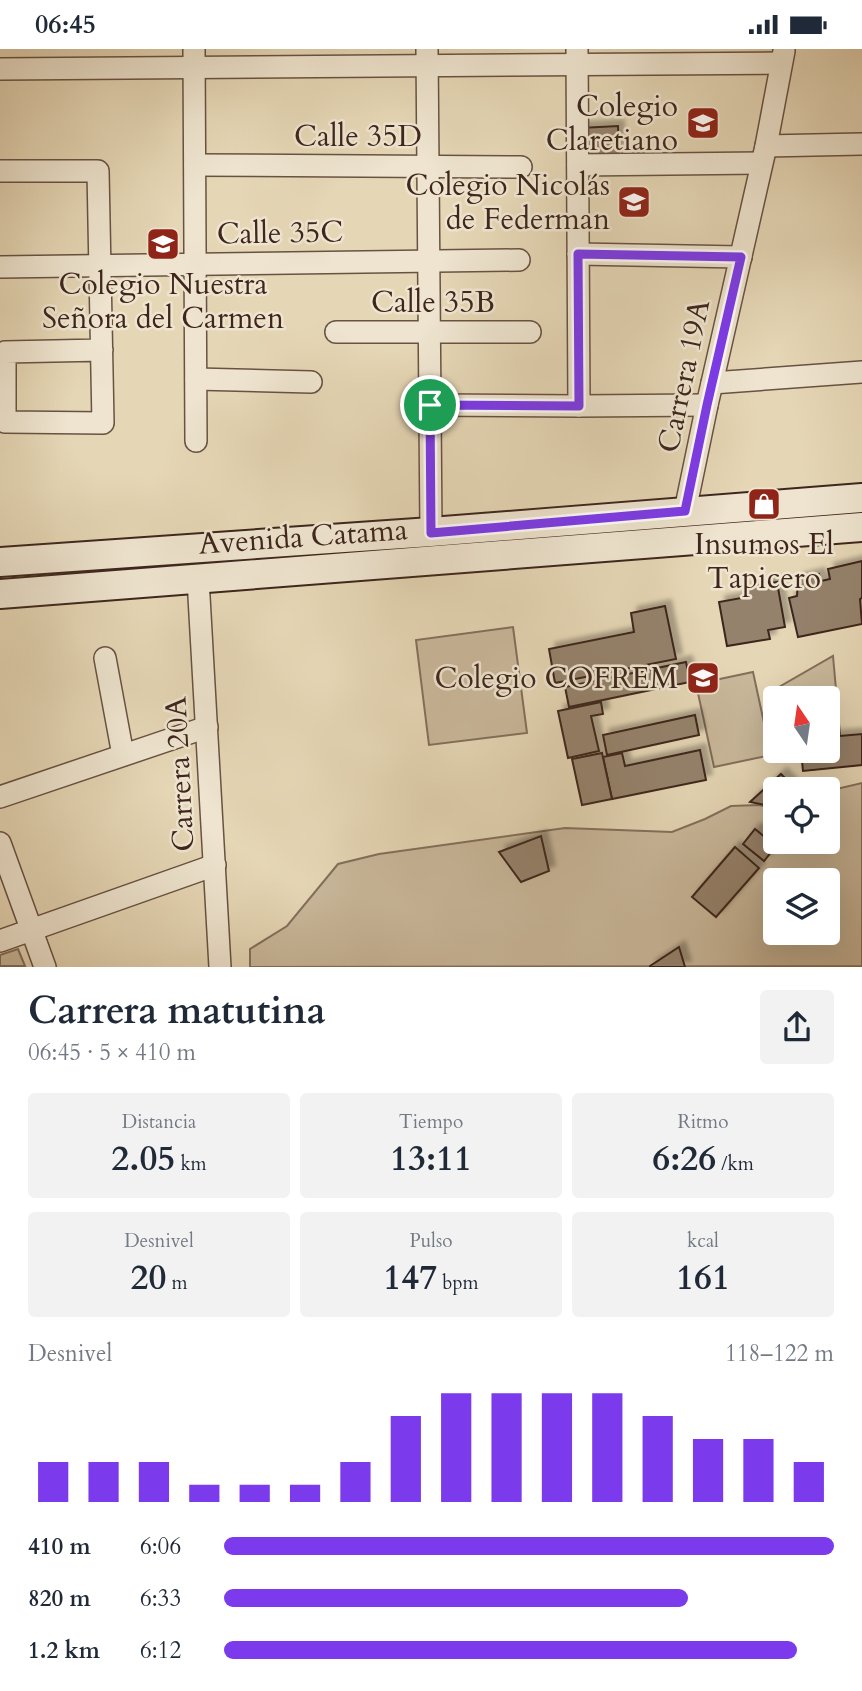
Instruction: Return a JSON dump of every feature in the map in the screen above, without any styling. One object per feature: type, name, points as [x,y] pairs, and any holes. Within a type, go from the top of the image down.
[{"type":"main road","name":"Avenida Catama","points":[[0,562],[431,533],[862,498]]},
{"type":"main road","name":"Avenida Catama","points":[[0,594],[862,527]]},
{"type":"street","points":[[0,69],[194,58],[783,56]]},
{"type":"street","name":"Carrera 19A","points":[[685,511],[783,56]]},
{"type":"street","points":[[427,57],[431,533]]},
{"type":"street","points":[[577,57],[579,406]]},
{"type":"street","points":[[194,58],[196,441]]},
{"type":"street","points":[[578,165],[763,155],[862,144]]},
{"type":"street","name":"Calle 35D","points":[[195,165],[521,167]]},
{"type":"street","points":[[0,171],[98,171],[102,350],[103,423],[5,422],[5,352],[102,350]]},
{"type":"street","points":[[578,254],[741,257]]},
{"type":"street","name":"Calle 35C","points":[[0,267],[519,260]]},
{"type":"street","name":"Calle 35B","points":[[336,332],[530,332]]},
{"type":"street","points":[[712,383],[862,372]]},
{"type":"street","points":[[196,379],[311,382]]},
{"type":"street","points":[[430,405],[707,405]]},
{"type":"street","name":"Carrera 20A","points":[[198,579],[220,967]]},
{"type":"street","points":[[105,658],[123,755]]},
{"type":"street","points":[[0,797],[207,727]]},
{"type":"street","points":[[0,843],[45,967]]},
{"type":"street","points":[[0,941],[215,865]]},
{"type":"shaded area","points":[[513,627],[527,733],[429,745],[416,640]]},
{"type":"shaded area","points":[[833,656],[836,686],[781,686]]},
{"type":"shaded area","points":[[753,672],[763,718],[763,757],[714,767],[696,684]]},
{"type":"shaded area","points":[[862,783],[862,966],[250,967],[250,949],[287,926],[338,864],[379,854],[565,828],[672,832],[731,806],[763,806],[763,854],[840,854],[840,788]]},
{"type":"shaded area","points":[[18,949],[25,966],[0,966],[0,955]]},
{"type":"building","points":[[618,126],[619,157],[580,158],[580,128]]},
{"type":"building","points":[[862,561],[862,624],[798,637],[789,598],[797,596],[798,579],[819,574],[821,581],[830,579],[828,569]]},
{"type":"building","points":[[777,582],[785,627],[768,630],[770,639],[727,646],[719,602],[747,597],[745,588]]},
{"type":"building","points":[[665,606],[676,659],[555,683],[549,649],[634,632],[631,613]]},
{"type":"building","points":[[686,662],[690,682],[569,707],[565,687]]},
{"type":"building","points":[[601,702],[603,714],[591,716],[599,751],[568,758],[558,711]]},
{"type":"building","points":[[695,715],[699,735],[607,755],[603,735]]},
{"type":"building","points":[[862,734],[862,765],[803,771],[802,763],[840,763],[840,736]]},
{"type":"building","points":[[700,750],[706,780],[612,799],[603,757],[622,753],[625,766]]},
{"type":"building","points":[[602,753],[612,799],[582,805],[572,759]]},
{"type":"building","points":[[763,790],[763,805],[750,802]]},
{"type":"building","points":[[755,829],[763,835],[763,854],[770,854],[764,861],[743,844]]},
{"type":"building","points":[[541,836],[549,871],[521,882],[499,852]]},
{"type":"building","points":[[735,847],[759,868],[716,917],[692,897]]},
{"type":"building","points":[[679,947],[685,967],[650,967],[650,966]]},
{"type":"place","name":"Colegio Claretiano","points":[[703,123]]},
{"type":"place","name":"Colegio Nicolás de Federman","points":[[634,202]]},
{"type":"place","name":"Colegio Nuestra Señora del Carmen","points":[[163,244]]},
{"type":"place","name":"Insumos El Tapicero","points":[[764,504]]},
{"type":"place","name":"Colegio COFREM","points":[[703,678]]},
{"type":"route","points":[[578,254],[741,257],[685,511],[431,533],[430,405],[579,406],[578,254]]}]
